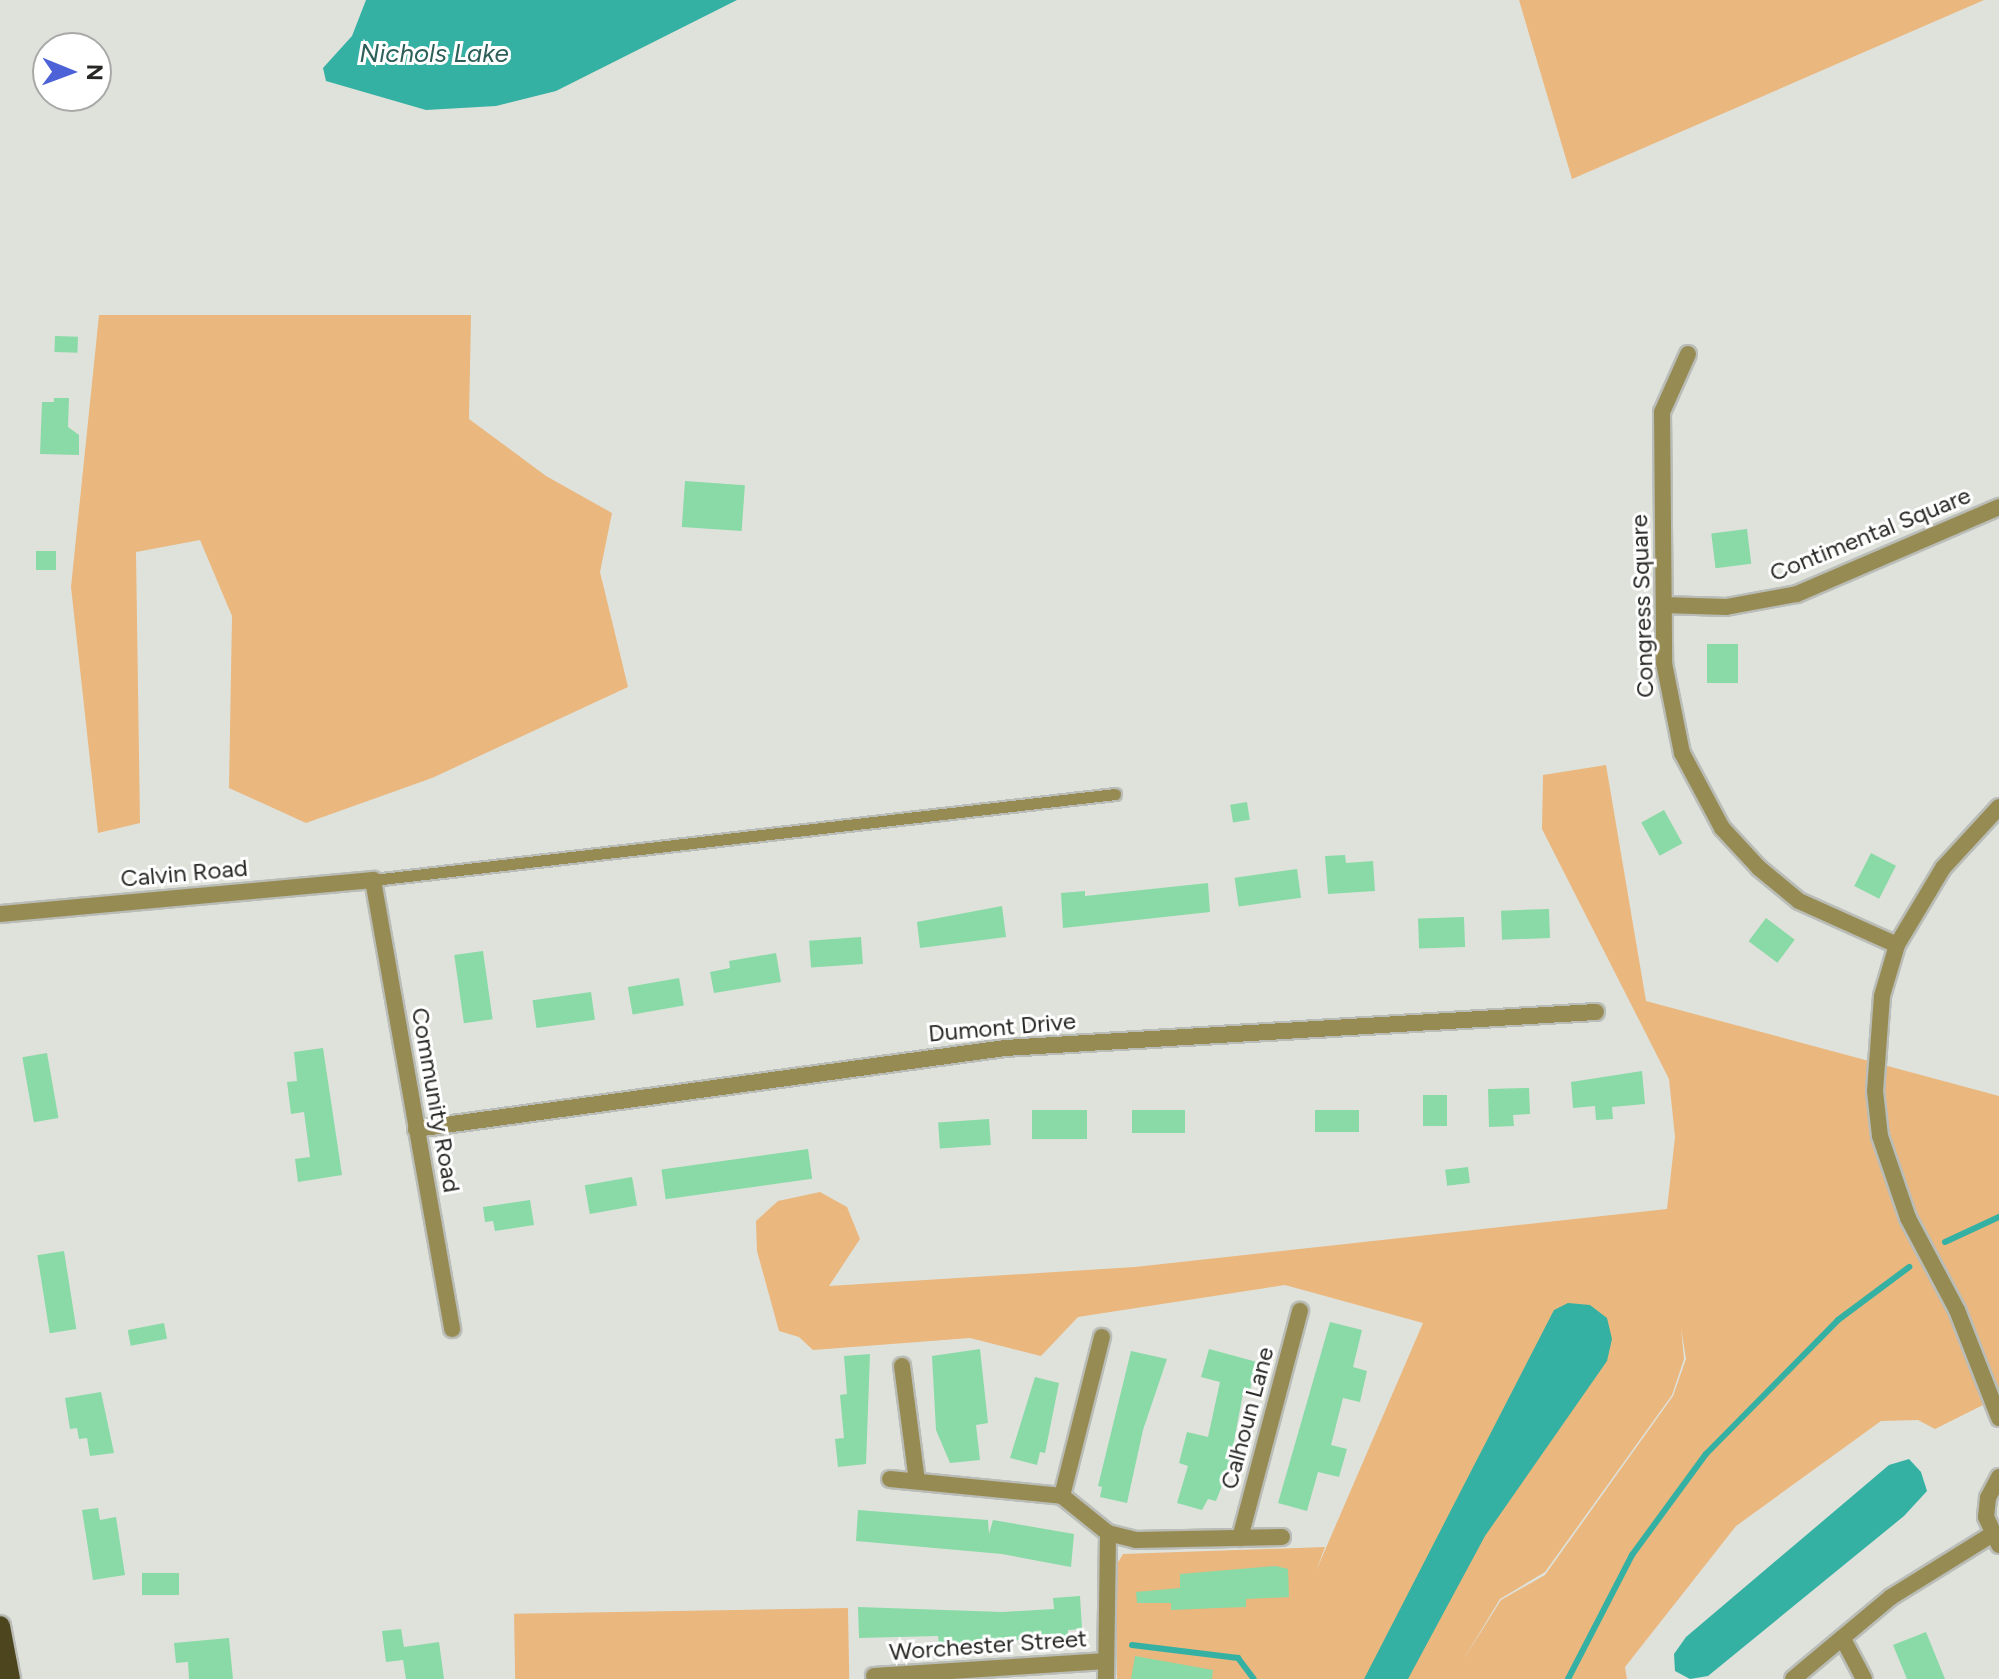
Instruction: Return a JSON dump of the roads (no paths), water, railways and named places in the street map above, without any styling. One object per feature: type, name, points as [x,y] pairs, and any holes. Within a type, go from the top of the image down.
[{"type":"main road","points":[[0,1626],[10,1679]]},
{"type":"street","name":"Congress Square","points":[[1688,354],[1662,412],[1664,605],[1669,707],[1682,753],[1722,828],[1799,901],[1897,945]]},
{"type":"street","name":"Contimental Square","points":[[1664,605],[1726,607],[1797,594],[1999,507]]},
{"type":"street","points":[[1999,807],[1943,868],[1897,945],[1882,996],[1878,1040],[1880,1136],[1908,1218],[1957,1310],[1999,1418]]},
{"type":"street","name":"Calvin Road","points":[[0,914],[373,880]]},
{"type":"street","name":"Community Road","points":[[373,880],[452,1329]]},
{"type":"street","name":"Dumont Drive","points":[[416,1129],[1005,1048],[1596,1012]]},
{"type":"street","name":"Calhoun Lane","points":[[1240,1538],[1300,1311]]},
{"type":"street","points":[[1062,1496],[1102,1337]]},
{"type":"street","points":[[902,1366],[917,1481]]},
{"type":"street","points":[[1793,1679],[1891,1597],[1995,1540],[1988,1498],[1999,1477]]},
{"type":"street","points":[[890,1479],[1062,1496],[1108,1533],[1136,1540],[1282,1537]]},
{"type":"street","points":[[1106,1679],[1108,1533]]},
{"type":"street","points":[[1843,1639],[1864,1679]]},
{"type":"street","name":"Worchester Street","points":[[874,1676],[1106,1661]]},
{"type":"lane","points":[[373,880],[1115,794]]},
{"type":"water","name":"Nichols Lake","points":[[366,0],[737,0],[556,91],[496,106],[426,110],[326,81],[323,68],[352,36]]},
{"type":"water","points":[[1568,1303],[1590,1305],[1607,1318],[1612,1339],[1607,1361],[1485,1536],[1408,1679],[1364,1679],[1554,1310]]},
{"type":"water","points":[[1909,1459],[1921,1472],[1927,1491],[1904,1516],[1708,1676],[1690,1679],[1675,1671],[1674,1654],[1686,1637],[1889,1465]]},
{"type":"waterway","points":[[1945,1242],[1999,1217]]},
{"type":"waterway","points":[[1568,1679],[1632,1555],[1706,1454],[1838,1320],[1909,1267]]},
{"type":"waterway","points":[[1132,1645],[1238,1658],[1254,1679]]}]
